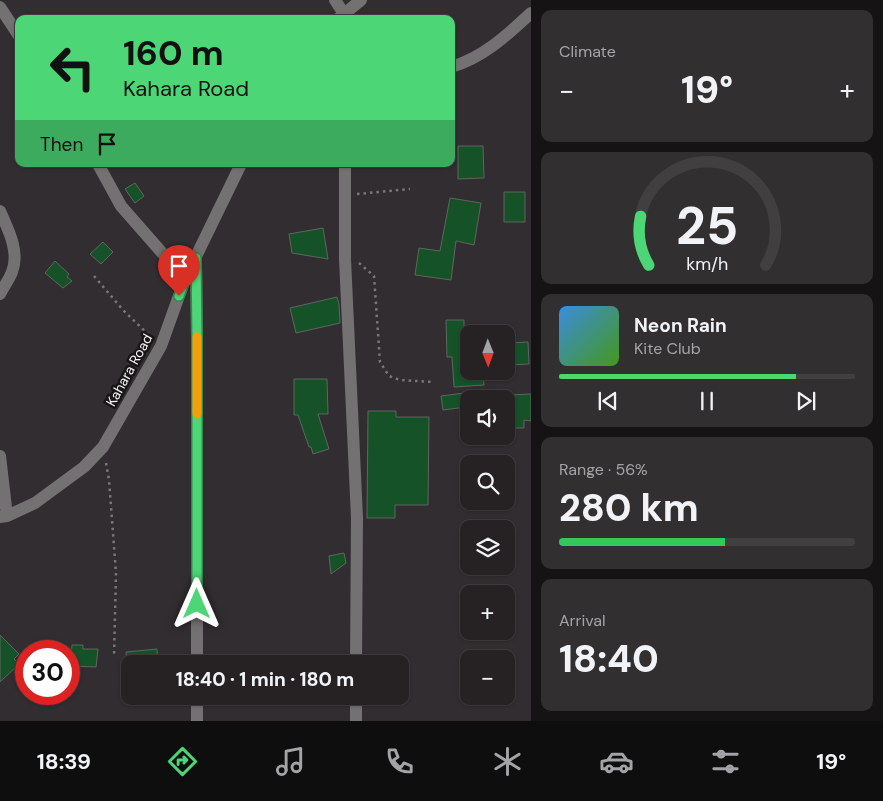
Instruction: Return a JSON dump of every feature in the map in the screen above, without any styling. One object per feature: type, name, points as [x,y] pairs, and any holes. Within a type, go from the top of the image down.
[{"type":"street","points":[[335,0],[341,15]]},
{"type":"street","points":[[342,15],[361,0]]},
{"type":"street","points":[[0,6],[15,30]]},
{"type":"street","points":[[455,66],[476,58],[492,47],[530,13]]},
{"type":"street","points":[[100,167],[121,206],[185,280]]},
{"type":"street","name":"Kahara Road","points":[[3,517],[35,504],[84,467],[102,447],[161,346],[185,280],[240,167]]},
{"type":"street","points":[[345,167],[346,259],[357,518],[356,655]]},
{"type":"street","points":[[0,211],[15,252],[14,266],[0,294]]},
{"type":"street","points":[[196,258],[197,655]]},
{"type":"street","points":[[0,456],[3,517]]},
{"type":"street","points":[[197,705],[197,721]]},
{"type":"street","points":[[356,705],[356,721]]},
{"type":"path","points":[[345,195],[410,189]]},
{"type":"path","points":[[346,259],[357,261],[374,276],[380,362],[388,376],[400,380],[434,382]]},
{"type":"path","points":[[94,276],[123,310],[161,346]]},
{"type":"path","points":[[102,447],[109,480],[116,573],[114,657]]},
{"type":"building","points":[[458,146],[483,146],[484,178],[458,179]]},
{"type":"building","points":[[135,183],[144,196],[135,203],[125,189]]},
{"type":"building","points":[[504,192],[525,192],[525,222],[504,222]]},
{"type":"building","points":[[450,198],[481,203],[474,245],[456,241],[451,280],[415,275],[419,248],[440,251]]},
{"type":"building","points":[[323,228],[328,259],[292,253],[289,234]]},
{"type":"building","points":[[103,242],[113,252],[101,264],[90,254]]},
{"type":"building","points":[[55,261],[69,274],[67,277],[72,281],[63,288],[45,273]]},
{"type":"building","points":[[337,297],[340,323],[296,333],[290,308]]},
{"type":"building","points":[[446,320],[464,320],[464,325],[460,325],[460,380],[484,380],[484,385],[454,387],[452,357],[447,357]]},
{"type":"building","points":[[528,342],[529,364],[515,365],[515,343]]},
{"type":"building","points":[[294,379],[327,379],[328,414],[318,414],[329,449],[313,454],[311,447],[309,447],[298,415],[294,415]]},
{"type":"building","points":[[460,394],[460,408],[443,410],[441,396]]},
{"type":"building","points":[[531,394],[531,421],[524,420],[524,428],[515,428],[515,395]]},
{"type":"building","points":[[368,411],[396,411],[396,417],[429,417],[428,505],[395,505],[395,518],[367,518]]},
{"type":"building","points":[[344,553],[346,563],[331,574],[329,556]]},
{"type":"building","points":[[0,635],[15,650],[15,668],[0,682]]},
{"type":"building","points":[[80,645],[83,645],[83,649],[98,649],[96,667],[80,666]]},
{"type":"building","points":[[157,649],[157,655],[126,655],[126,652]]},
{"type":"slow traffic","points":[[197,337],[197,414]]},
{"type":"route","points":[[179,296],[196,258],[197,604]]}]
